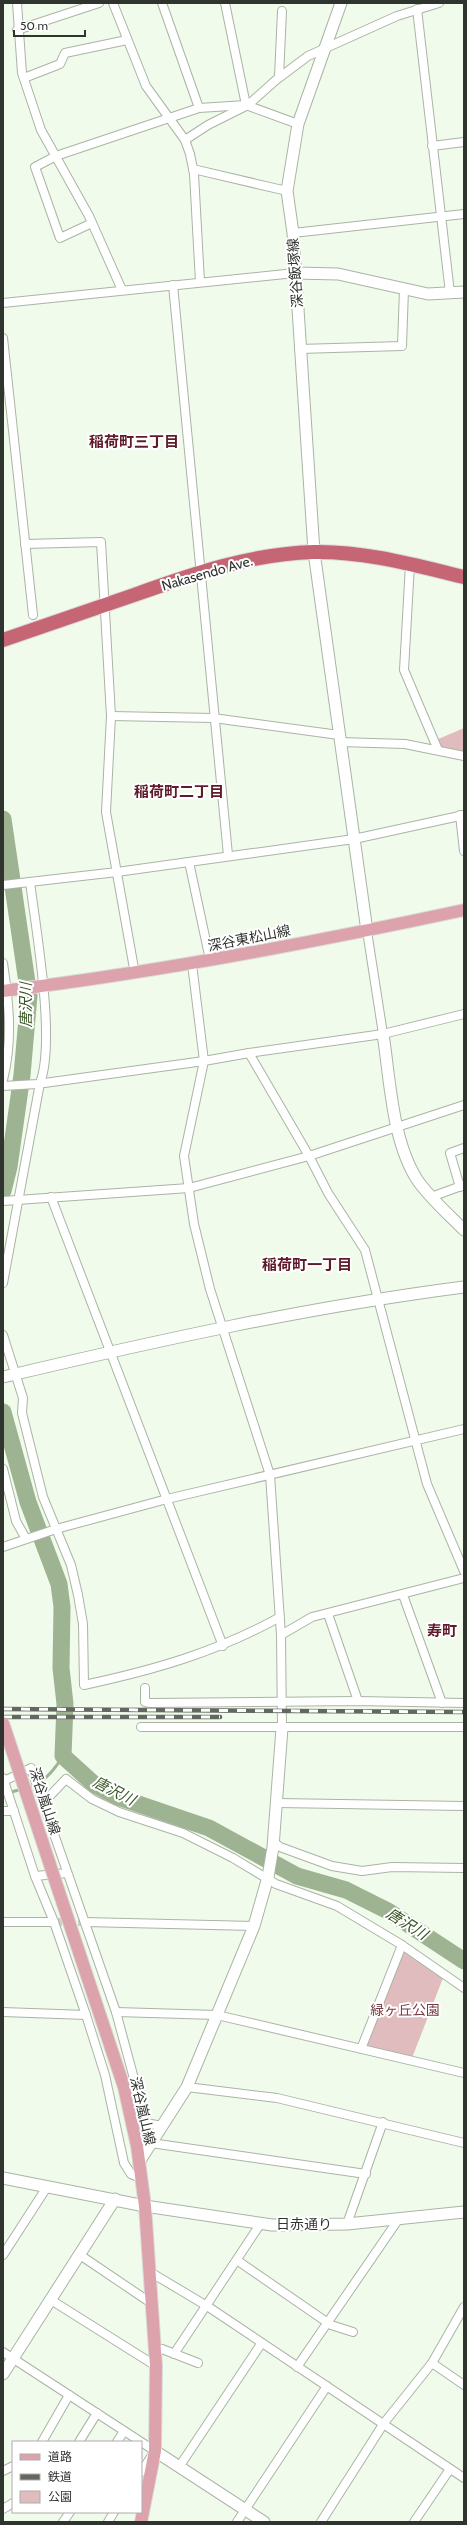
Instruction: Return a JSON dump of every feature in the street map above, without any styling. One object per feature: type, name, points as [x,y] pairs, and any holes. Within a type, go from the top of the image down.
[{"type":"highway","name":"Nakasendo Ave.","points":[[3,640],[200,572],[256,558],[314,552],[363,555],[410,564],[464,578]]},
{"type":"main road","name":"深谷東松山線","points":[[7,990],[135,974],[367,931],[464,910]]},
{"type":"main road","name":"深谷嵐山線","points":[[3,1723],[124,2087],[139,2162],[145,2206],[156,2366],[155,2451],[141,2522]]},
{"type":"street","points":[[17,3],[17,30],[24,78],[41,130],[92,223],[122,290]]},
{"type":"street","points":[[17,30],[100,3]]},
{"type":"street","points":[[113,3],[146,86],[185,140],[193,169],[200,282]]},
{"type":"street","points":[[162,3],[199,108]]},
{"type":"street","points":[[225,3],[247,105]]},
{"type":"street","name":"深谷飯塚線","points":[[341,3],[298,124],[287,191],[295,273],[314,552],[367,931]]},
{"type":"street","points":[[185,140],[208,125],[247,105],[279,77],[308,56],[326,46],[417,9],[439,3]]},
{"type":"street","points":[[417,9],[450,294]]},
{"type":"street","points":[[279,77],[282,10]]},
{"type":"street","points":[[24,78],[60,64],[65,53],[127,40]]},
{"type":"street","points":[[92,223],[60,238],[35,167],[56,156],[168,117],[199,108],[247,105],[298,124]]},
{"type":"street","points":[[432,146],[464,142]]},
{"type":"street","points":[[193,169],[287,191]]},
{"type":"street","points":[[292,233],[464,214]]},
{"type":"street","points":[[3,303],[295,273],[338,274],[428,294],[450,294],[464,292]]},
{"type":"street","points":[[173,285],[213,718],[228,855]]},
{"type":"street","points":[[299,349],[402,346],[404,289]]},
{"type":"street","points":[[3,338],[33,615]]},
{"type":"street","points":[[25,544],[101,542],[111,716],[106,812],[135,974]]},
{"type":"street","points":[[410,564],[404,670],[438,750]]},
{"type":"street","points":[[111,716],[213,718],[340,738],[392,743],[438,750],[464,756]]},
{"type":"street","points":[[3,884],[117,872],[228,855],[354,839],[462,815],[464,851]]},
{"type":"street","points":[[189,862],[210,960]]},
{"type":"street","points":[[3,1283],[38,1083],[43,1074],[45,1041],[41,986],[28,882]]},
{"type":"street","points":[[367,931],[398,1126],[410,1166],[431,1196],[464,1230]]},
{"type":"street","points":[[3,963],[7,990],[10,1037],[4,1084],[38,1083],[204,1062],[249,1053],[383,1034],[464,1014]]},
{"type":"street","points":[[139,2162],[187,2087],[254,1926],[268,1875],[273,1845],[278,1803],[282,1728],[283,1703],[281,1635],[270,1475],[221,1328],[196,1231],[184,1156],[204,1062],[192,964]]},
{"type":"street","points":[[249,1053],[309,1156],[328,1193],[364,1250],[376,1299],[433,1502],[464,1571]]},
{"type":"street","points":[[3,1201],[189,1188],[309,1156],[464,1105]]},
{"type":"street","points":[[431,1196],[462,1186],[450,1153],[464,1148]]},
{"type":"street","points":[[51,1197],[222,1646]]},
{"type":"street","points":[[10,1376],[110,1352],[221,1328],[376,1299],[464,1287]]},
{"type":"street","points":[[3,1335],[10,1376],[23,1398],[22,1412],[43,1497],[54,1529],[71,1565],[78,1595],[83,1624],[84,1685],[145,1672],[222,1646],[280,1617]]},
{"type":"street","points":[[3,1547],[54,1529],[167,1499],[464,1429]]},
{"type":"street","points":[[3,1469],[16,1521],[28,1539]]},
{"type":"street","points":[[281,1635],[312,1617],[403,1595],[464,1578]]},
{"type":"street","points":[[403,1595],[442,1703]]},
{"type":"street","points":[[328,1614],[358,1701]]},
{"type":"street","points":[[145,1688],[145,1702],[150,1703],[283,1703],[358,1701],[464,1703]]},
{"type":"street","points":[[141,1727],[464,1727]]},
{"type":"street","points":[[141,2178],[131,2174],[124,2164],[105,2075],[86,2014],[54,1922],[35,1876],[4,1779],[31,1768],[116,2012],[146,2123],[162,2126]]},
{"type":"street","points":[[43,1803],[66,1779],[92,1799],[120,1812],[183,1834],[268,1875],[276,1884],[337,1906],[402,1945],[464,1988]]},
{"type":"street","points":[[278,1803],[464,1806]]},
{"type":"street","points":[[3,1811],[14,1811]]},
{"type":"street","points":[[273,1845],[332,1866],[362,1871],[392,1867],[464,1868]]},
{"type":"street","points":[[35,1876],[67,1872]]},
{"type":"street","points":[[3,1922],[54,1922]]},
{"type":"street","points":[[85,1922],[254,1926]]},
{"type":"street","points":[[361,2049],[402,1945]]},
{"type":"street","points":[[3,2012],[86,2014]]},
{"type":"street","points":[[116,2012],[217,2015],[464,2073]]},
{"type":"street","points":[[187,2087],[278,2098],[464,2142]]},
{"type":"street","points":[[347,2224],[366,2174],[383,2122]]},
{"type":"street","points":[[151,2143],[366,2174]]},
{"type":"street","name":"日赤通り","points":[[3,2178],[145,2206],[261,2223],[347,2224],[398,2220],[464,2212]]},
{"type":"street","points":[[3,2255],[47,2186]]},
{"type":"street","points":[[3,2374],[115,2199]]},
{"type":"street","points":[[297,2367],[398,2220]]},
{"type":"street","points":[[174,2354],[238,2261],[261,2223]]},
{"type":"street","points":[[80,2255],[151,2303]]},
{"type":"street","points":[[238,2261],[327,2322],[353,2332]]},
{"type":"street","points":[[150,2272],[207,2306],[261,2344],[384,2423],[464,2478]]},
{"type":"street","points":[[51,2300],[156,2366]]},
{"type":"street","points":[[321,2522],[384,2423],[432,2363],[464,2307]]},
{"type":"street","points":[[179,2467],[261,2344]]},
{"type":"street","points":[[154,2353],[162,2349],[198,2363]]},
{"type":"street","points":[[3,2352],[140,2441]]},
{"type":"street","points":[[432,2363],[464,2385]]},
{"type":"street","points":[[236,2522],[327,2386]]},
{"type":"street","points":[[43,2441],[69,2395]]},
{"type":"street","points":[[80,2441],[97,2413]]},
{"type":"street","points":[[118,2441],[124,2431]]},
{"type":"street","points":[[142,2443],[264,2522]]},
{"type":"street","points":[[142,2470],[155,2451]]},
{"type":"street","points":[[3,2471],[12,2466]]},
{"type":"street","points":[[414,2522],[450,2469]]},
{"type":"street","points":[[3,2509],[12,2504]]},
{"type":"street","points":[[63,2522],[69,2513]]},
{"type":"street","points":[[108,2522],[113,2513]]},
{"type":"green space","points":[[464,728],[464,754],[442,750],[436,740]]},
{"type":"green space","name":"緑ヶ丘公園","points":[[404,1951],[443,1978],[412,2058],[366,2046]]},
{"type":"waterway","name":"唐沢川","points":[[3,819],[29,996],[22,1075],[9,1167],[3,1191]]},
{"type":"waterway","name":"唐沢川","points":[[3,1412],[28,1502],[59,1584],[62,1607],[61,1668],[65,1704],[63,1756],[95,1785],[118,1797],[209,1828],[297,1876],[346,1890],[388,1911],[464,1961]]},
{"type":"waterway","points":[[28,1788],[44,1780],[63,1756]]},
{"type":"waterway","points":[[3,1794],[23,1789]]},
{"type":"tunnel","points":[[54,1922],[85,1922]]},
{"type":"railway","points":[[3,1709],[464,1712]]},
{"type":"railway","points":[[3,1717],[220,1717]]},
{"type":"district","name":"稲荷町三丁目","points":[[134,442]]},
{"type":"district","name":"稲荷町二丁目","points":[[179,792]]},
{"type":"district","name":"稲荷町一丁目","points":[[307,1265]]},
{"type":"district","name":"寿町","points":[[442,1631]]}]
